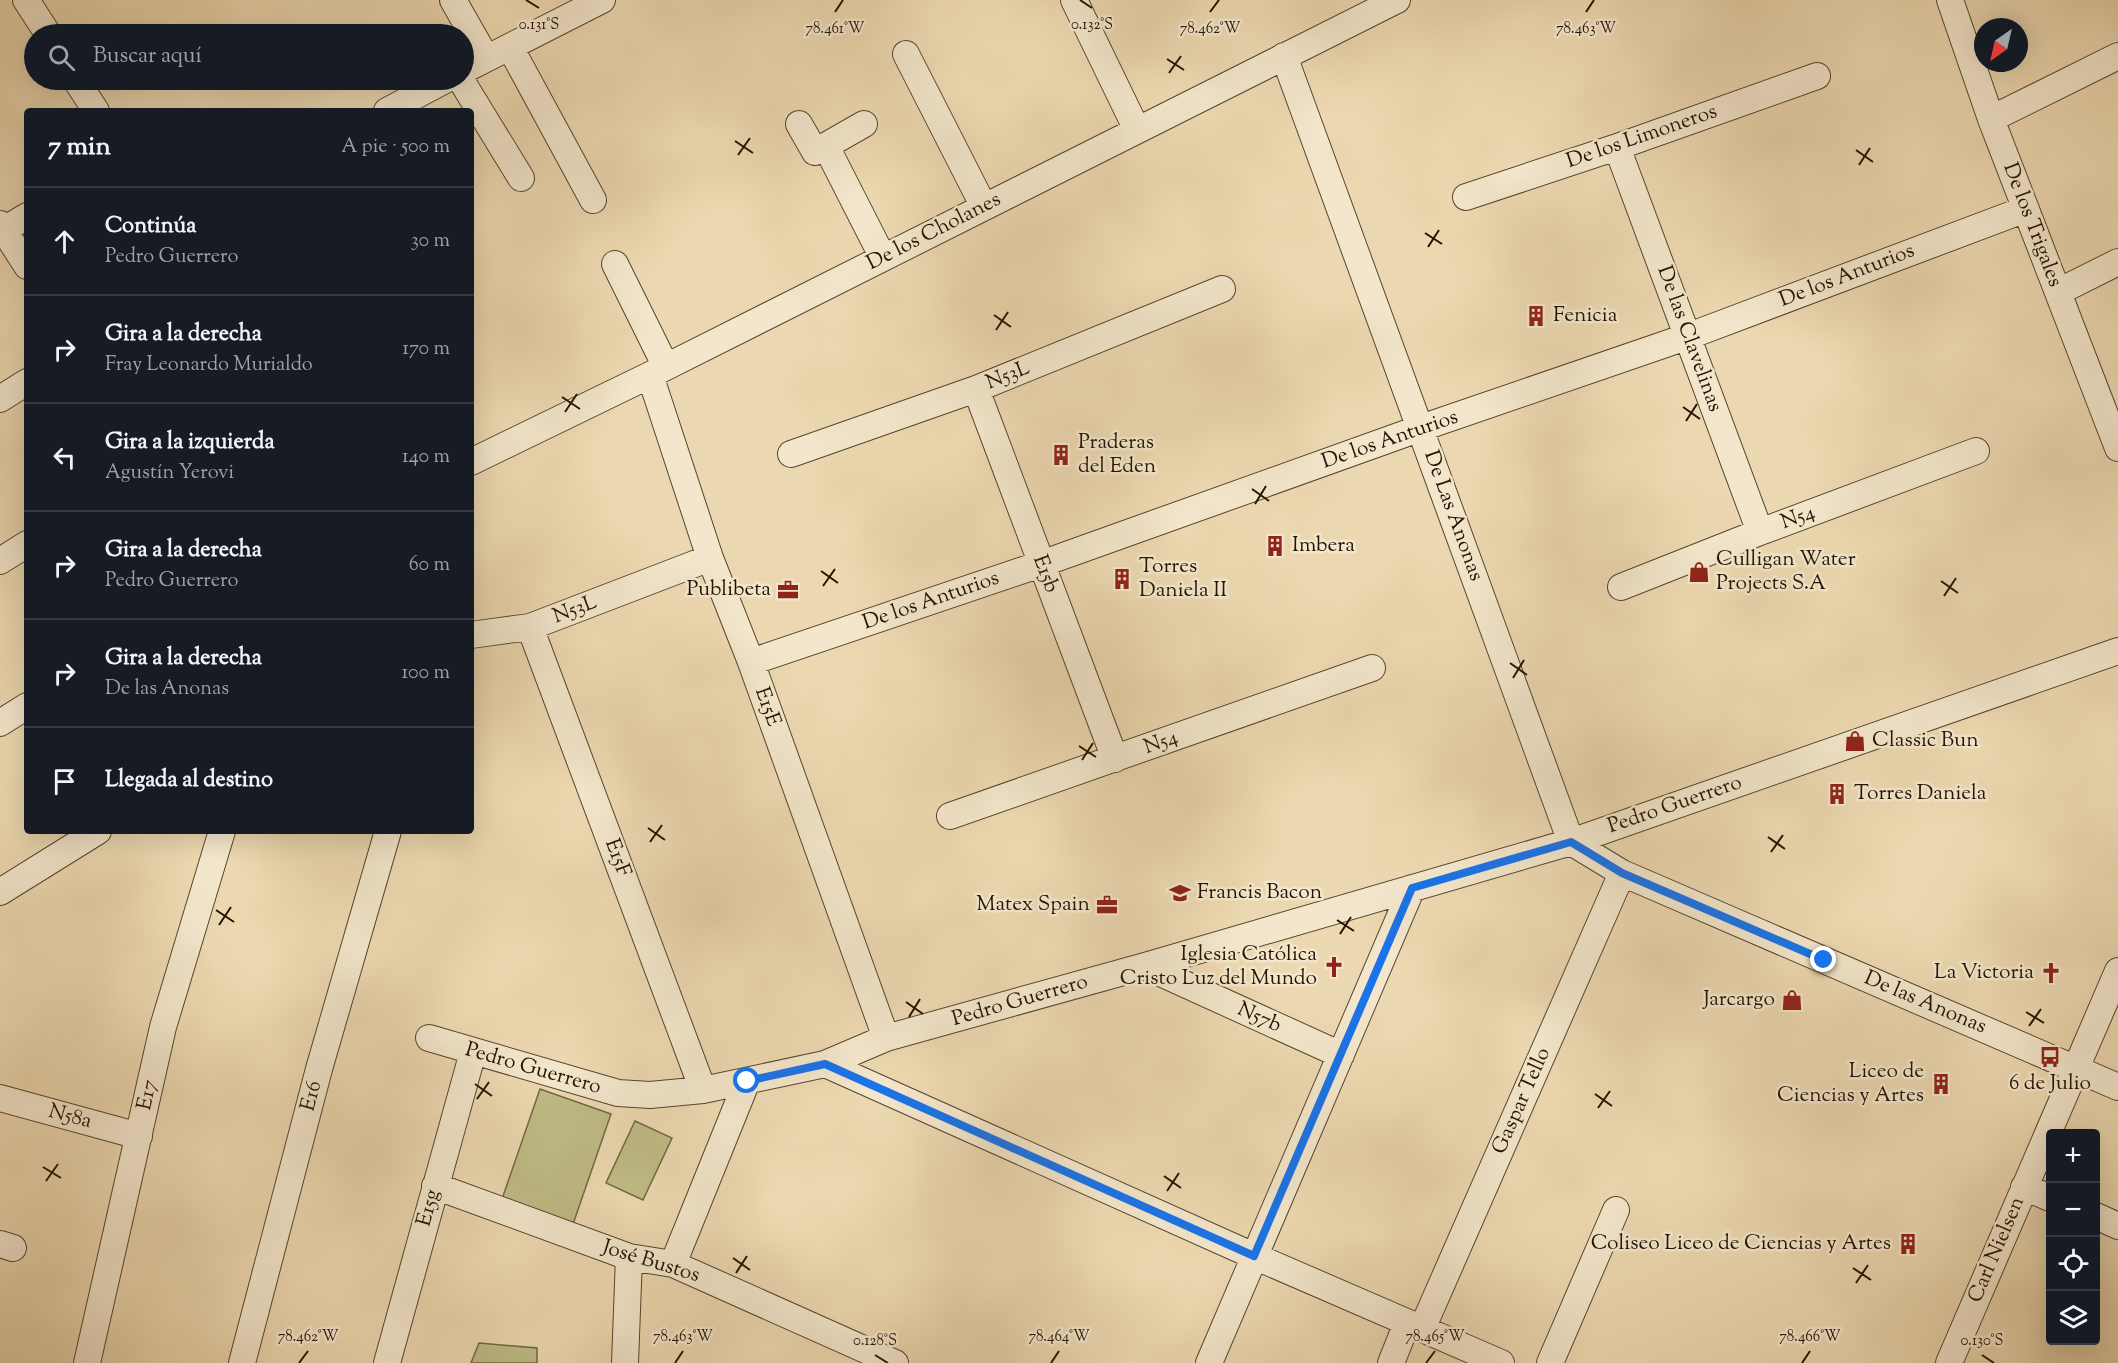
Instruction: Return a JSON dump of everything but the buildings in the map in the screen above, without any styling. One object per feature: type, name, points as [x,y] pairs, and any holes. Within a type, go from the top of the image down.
[{"type":"street","points":[[26,0],[42,24]]},
{"type":"street","points":[[453,0],[467,24]]},
{"type":"street","points":[[474,65],[602,0]]},
{"type":"street","points":[[1074,0],[1137,130]]},
{"type":"street","name":"De los Cholanes","points":[[474,461],[658,371],[1397,0]]},
{"type":"street","name":"De los Trigales","points":[[1950,0],[1991,119],[2118,448]]},
{"type":"street","points":[[474,37],[486,58]]},
{"type":"street","points":[[510,46],[593,200]]},
{"type":"street","points":[[906,54],[984,207]]},
{"type":"street","name":"De Las Anonas","points":[[1284,56],[1571,842]]},
{"type":"street","points":[[1991,119],[2118,56]]},
{"type":"street","name":"De los Limoneros","points":[[1466,197],[1617,147],[1817,76]]},
{"type":"street","points":[[82,90],[94,108]]},
{"type":"street","points":[[393,108],[426,90]]},
{"type":"street","points":[[467,90],[521,178]]},
{"type":"street","points":[[799,124],[815,152],[864,124]]},
{"type":"street","points":[[826,146],[884,258]]},
{"type":"street","name":"De las Clavelinas","points":[[1617,147],[1761,532]]},
{"type":"street","name":"De los Anturios","points":[[751,662],[1041,564],[1421,428],[1689,336],[2026,209]]},
{"type":"street","points":[[24,217],[2,227],[24,261]]},
{"type":"street","points":[[2058,292],[2118,262]]},
{"type":"street","name":"E15E","points":[[615,264],[658,371],[710,558],[751,662],[886,1038]]},
{"type":"street","name":"N53L","points":[[791,454],[976,389],[1222,289]]},
{"type":"street","points":[[0,399],[24,384]]},
{"type":"street","name":"E15b","points":[[976,389],[1115,759]]},
{"type":"street","name":"N54","points":[[1621,586],[1976,451]]},
{"type":"street","points":[[0,561],[24,546]]},
{"type":"street","name":"N53L","points":[[474,635],[530,627],[710,558]]},
{"type":"street","name":"E15F","points":[[530,627],[703,1090]]},
{"type":"street","name":"Pedro Guerrero","points":[[429,1038],[618,1093],[650,1095],[703,1090],[825,1064],[886,1038],[1571,842],[2118,651]]},
{"type":"street","name":"N54","points":[[950,816],[1372,668]]},
{"type":"street","points":[[0,723],[24,708]]},
{"type":"street","points":[[0,892],[93,834]]},
{"type":"street","name":"E17","points":[[87,1363],[163,1027],[221,834]]},
{"type":"street","name":"E16","points":[[242,1363],[319,1069],[387,834]]},
{"type":"street","name":"De las Anonas","points":[[1571,842],[1622,873],[2118,1087]]},
{"type":"street","name":"Gaspar Tello","points":[[1391,1363],[1414,1326],[1622,873]]},
{"type":"street","points":[[1209,1363],[1412,888]]},
{"type":"street","name":"N57b","points":[[1144,966],[1341,1055]]},
{"type":"street","name":"Carl Nielsen","points":[[1949,1363],[2118,971]]},
{"type":"street","name":"E15g","points":[[387,1363],[473,1052]]},
{"type":"street","points":[[825,1064],[1254,1256],[1501,1363]]},
{"type":"street","points":[[673,1264],[747,1081]]},
{"type":"street","name":"N58a","points":[[0,1098],[139,1136]]},
{"type":"street","name":"José Bustos","points":[[435,1186],[629,1257],[673,1264],[895,1363]]},
{"type":"street","points":[[2024,1187],[2046,1196]]},
{"type":"street","points":[[1550,1363],[1616,1210]]},
{"type":"street","points":[[2100,1218],[2118,1226]]},
{"type":"street","points":[[625,1363],[629,1257]]},
{"type":"shaded area","points":[[540,1089],[611,1114],[572,1227],[501,1202]]},
{"type":"shaded area","points":[[635,1121],[672,1138],[643,1200],[606,1183]]},
{"type":"shaded area","points":[[479,1343],[537,1348],[537,1363],[471,1363]]},
{"type":"place","name":"Fenicia","points":[[1536,316]]},
{"type":"place","name":"Praderas del Eden","points":[[1061,455]]},
{"type":"place","name":"Imbera","points":[[1275,546]]},
{"type":"place","name":"Culligan Water Projects S.A","points":[[1699,572]]},
{"type":"place","name":"Torres Daniela II","points":[[1122,579]]},
{"type":"place","name":"Publibeta","points":[[788,590]]},
{"type":"place","name":"Classic Bun","points":[[1855,741]]},
{"type":"place","name":"Torres Daniela","points":[[1837,794]]},
{"type":"place","name":"Francis Bacon","points":[[1180,893]]},
{"type":"place","name":"Matex Spain","points":[[1107,905]]},
{"type":"place","name":"Iglesia Católica Cristo Luz del Mundo","points":[[1334,967]]},
{"type":"place","name":"La Victoria","points":[[2051,973]]},
{"type":"place","name":"Jarcargo","points":[[1792,1000]]},
{"type":"place","name":"6 de Julio","points":[[2050,1057]]},
{"type":"place","name":"Liceo de Ciencias y Artes","points":[[1941,1084]]},
{"type":"place","name":"Coliseo Liceo de Ciencias y Artes","points":[[1908,1244]]},
{"type":"route","points":[[747,1081],[825,1064],[1254,1256],[1412,888],[1571,842],[1622,873],[1824,960]]}]
